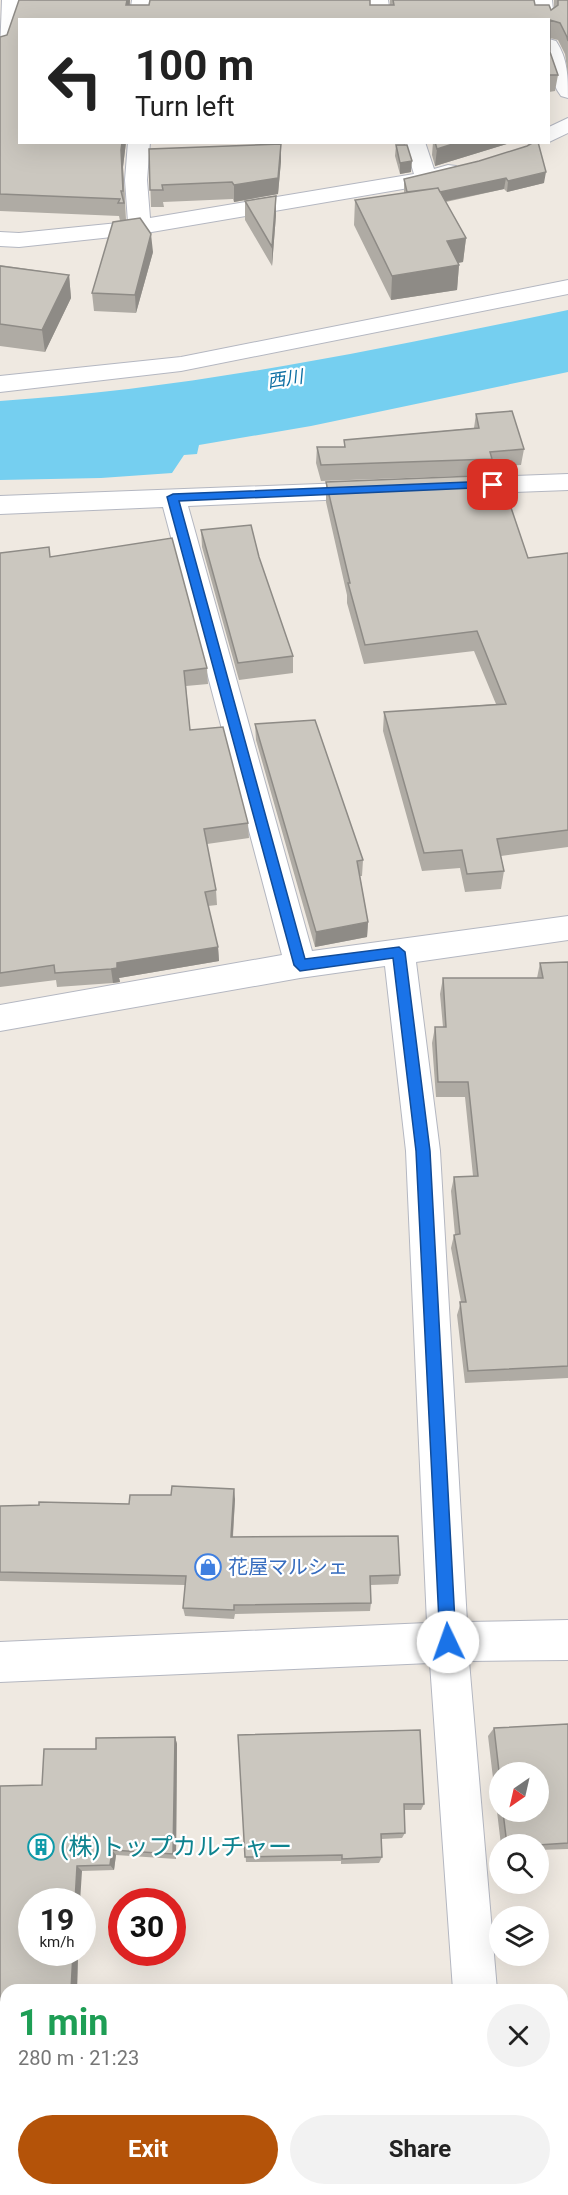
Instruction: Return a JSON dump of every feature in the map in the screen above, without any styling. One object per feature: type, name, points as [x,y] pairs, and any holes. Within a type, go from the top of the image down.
[{"type":"street","points":[[0,47],[7,28],[12,0]]},
{"type":"street","points":[[139,18],[142,0]]},
{"type":"street","points":[[378,0],[381,18]]},
{"type":"street","points":[[542,0],[544,18]]},
{"type":"street","points":[[550,47],[568,92]]},
{"type":"street","points":[[550,135],[568,124]]},
{"type":"street","points":[[139,144],[136,180],[140,227]]},
{"type":"street","points":[[415,144],[426,178]]},
{"type":"street","points":[[0,238],[19,240],[140,227],[426,178],[467,166]]},
{"type":"street","points":[[0,384],[182,364],[568,287]]},
{"type":"street","points":[[432,487],[568,482]]},
{"type":"street","points":[[0,505],[396,489]]},
{"type":"street","points":[[173,497],[300,965]]},
{"type":"street","points":[[0,1018],[300,965],[568,928]]},
{"type":"street","points":[[399,952],[423,1151],[448,1642],[474,1984]]},
{"type":"street","points":[[0,1662],[448,1642],[568,1640]]},
{"type":"water","name":"西川","points":[[568,310],[568,372],[311,426],[199,445],[197,454],[184,455],[172,473],[101,478],[0,480],[0,401],[143,387],[286,366]]},
{"type":"building","points":[[19,0],[127,0],[126,5],[149,5],[150,0],[370,0],[370,5],[394,5],[393,0],[534,0],[535,5],[549,5],[551,10],[558,5],[558,0],[568,0],[568,41],[560,23],[550,18],[18,18],[18,144],[122,144],[123,191],[121,191],[124,203],[118,203],[120,199],[0,194],[0,37],[7,35]]},
{"type":"building","points":[[550,52],[558,75],[550,75]]},
{"type":"building","points":[[281,144],[278,178],[234,185],[232,182],[162,185],[163,190],[150,190],[149,149]]},
{"type":"building","points":[[436,144],[453,144],[437,149]]},
{"type":"building","points":[[539,144],[546,172],[440,192],[438,188],[407,192],[404,179],[479,161]]},
{"type":"building","points":[[396,145],[407,145],[412,161],[400,163]]},
{"type":"building","points":[[438,188],[466,238],[447,241],[459,265],[392,276],[355,200]]},
{"type":"building","points":[[276,196],[272,247],[245,201]]},
{"type":"building","points":[[140,218],[151,234],[135,295],[92,293],[113,222]]},
{"type":"building","points":[[0,266],[69,275],[42,330],[0,324]]},
{"type":"building","points":[[512,411],[524,449],[490,452],[492,459],[321,465],[317,447],[345,447],[344,440],[479,428],[476,414]]},
{"type":"building","points":[[500,475],[528,558],[568,553],[568,830],[497,839],[504,871],[467,874],[462,850],[424,853],[384,712],[506,704],[477,631],[365,645],[348,583],[350,583],[326,482]]},
{"type":"building","points":[[251,525],[259,557],[293,656],[238,663],[201,530]]},
{"type":"building","points":[[172,538],[207,668],[184,671],[190,730],[223,727],[248,823],[204,829],[216,890],[205,892],[218,947],[117,963],[117,968],[111,969],[55,973],[54,965],[0,973],[0,553],[49,547],[50,557]]},
{"type":"building","points":[[315,720],[363,860],[357,861],[368,922],[316,932],[255,724]]},
{"type":"building","points":[[568,962],[568,1366],[468,1371],[460,1302],[466,1302],[454,1235],[460,1234],[454,1177],[478,1176],[468,1082],[438,1082],[435,1027],[446,1027],[443,978],[543,978],[540,963]]},
{"type":"building","points":[[172,1486],[234,1489],[231,1537],[398,1536],[400,1575],[370,1576],[371,1603],[234,1605],[234,1610],[183,1608],[186,1576],[0,1572],[0,1506],[39,1505],[39,1502],[129,1504],[130,1495],[171,1495]]},
{"type":"building","points":[[568,1724],[568,1843],[549,1844],[549,1834],[506,1834],[504,1822],[549,1822],[549,1762],[498,1762],[494,1728]]},
{"type":"building","points":[[420,1730],[424,1804],[404,1804],[405,1833],[381,1834],[382,1857],[342,1859],[342,1855],[245,1857],[238,1735]]},
{"type":"building","points":[[175,1737],[173,1854],[112,1850],[110,1865],[77,1866],[76,1888],[18,1888],[18,1966],[72,1966],[71,1984],[0,1984],[0,1786],[42,1785],[44,1749],[96,1749],[96,1738]]},
{"type":"place","name":"花屋マルシェ","points":[[208,1567]]},
{"type":"place","name":"(株)トップカルチャー","points":[[41,1847]]},
{"type":"route","points":[[448,1642],[423,1151],[399,952],[300,965],[173,497],[493,485]]}]
